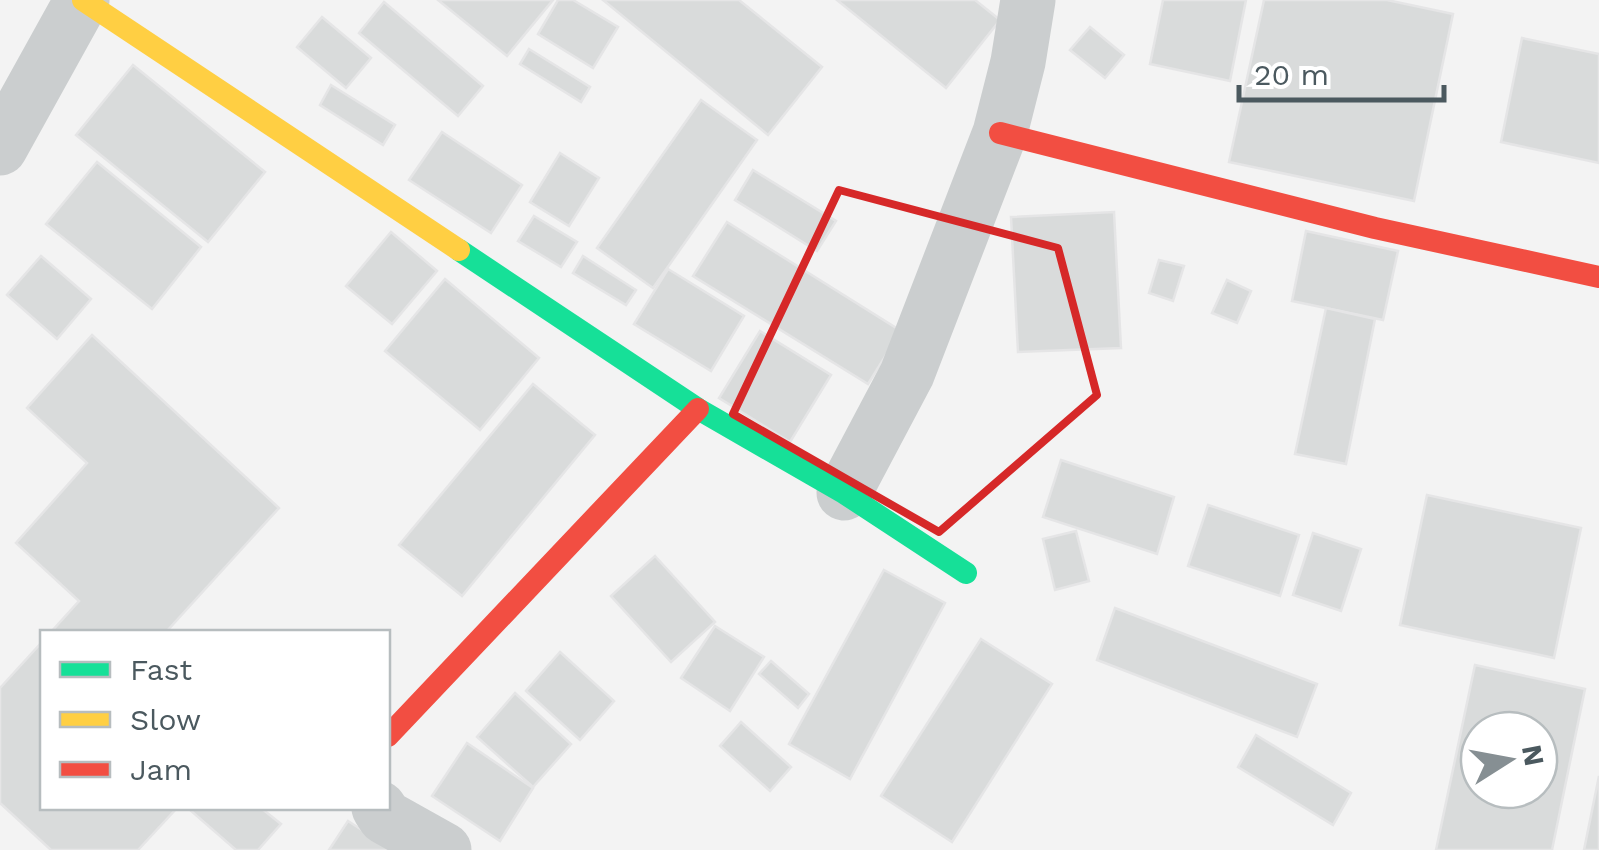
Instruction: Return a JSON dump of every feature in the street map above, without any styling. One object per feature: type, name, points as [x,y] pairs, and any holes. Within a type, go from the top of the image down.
[{"type":"street","points":[[0,148],[83,0],[698,409],[844,493],[966,574]]},
{"type":"street","points":[[844,493],[907,374],[1000,134],[1028,0]]},
{"type":"street","points":[[1000,134],[1375,228],[1599,277]]},
{"type":"street","points":[[390,734],[698,409]]},
{"type":"street","points":[[380,810],[399,826],[444,850]]},
{"type":"highlighted area","points":[[839,190],[1058,248],[1097,395],[939,532],[733,414]]},
{"type":"building","points":[[438,0],[553,0],[507,56]]},
{"type":"building","points":[[558,0],[573,0],[618,27],[593,68],[538,34]]},
{"type":"building","points":[[603,0],[739,0],[822,67],[768,135]]},
{"type":"building","points":[[837,0],[975,0],[1000,20],[946,88]]},
{"type":"building","points":[[1163,0],[1246,0],[1230,81],[1150,64]]},
{"type":"building","points":[[1264,0],[1387,0],[1453,14],[1414,201],[1229,162]]},
{"type":"building","points":[[384,2],[483,86],[458,116],[359,33]]},
{"type":"building","points":[[322,17],[371,58],[346,88],[297,47]]},
{"type":"building","points":[[1090,27],[1124,55],[1105,78],[1070,50]]},
{"type":"building","points":[[1522,38],[1599,54],[1599,163],[1501,142]]},
{"type":"building","points":[[529,49],[590,87],[581,102],[520,64]]},
{"type":"building","points":[[133,65],[265,172],[208,242],[76,135]]},
{"type":"building","points":[[331,85],[395,125],[383,145],[320,105]]},
{"type":"building","points":[[701,100],[757,140],[653,288],[597,248]]},
{"type":"building","points":[[442,132],[522,185],[491,233],[409,180]]},
{"type":"building","points":[[560,153],[599,178],[569,226],[530,202]]},
{"type":"building","points":[[97,162],[201,247],[152,309],[46,224]]},
{"type":"building","points":[[753,170],[836,221],[817,251],[735,200]]},
{"type":"building","points":[[1114,212],[1121,348],[1018,352],[1011,217]]},
{"type":"building","points":[[534,216],[577,242],[561,267],[518,241]]},
{"type":"building","points":[[727,222],[901,331],[868,384],[693,276]]},
{"type":"building","points":[[1306,231],[1398,251],[1383,320],[1292,301]]},
{"type":"building","points":[[391,232],[437,271],[392,324],[346,286]]},
{"type":"building","points":[[41,256],[91,299],[57,339],[7,295]]},
{"type":"building","points":[[583,256],[636,290],[626,305],[573,273]]},
{"type":"building","points":[[1159,260],[1184,266],[1173,301],[1149,293]]},
{"type":"building","points":[[668,269],[744,316],[711,371],[634,324]]},
{"type":"building","points":[[445,279],[539,358],[480,430],[385,351]]},
{"type":"building","points":[[1227,280],[1251,291],[1237,323],[1212,313]]},
{"type":"building","points":[[1326,308],[1375,319],[1346,464],[1295,454]]},
{"type":"building","points":[[760,331],[831,375],[790,442],[719,398]]},
{"type":"building","points":[[92,335],[279,508],[168,630],[53,630],[79,601],[16,543],[87,463],[27,408]]},
{"type":"building","points":[[533,384],[595,435],[462,596],[399,545]]},
{"type":"building","points":[[1061,460],[1174,497],[1157,554],[1043,517]]},
{"type":"building","points":[[1427,495],[1581,528],[1554,658],[1400,625]]},
{"type":"building","points":[[1208,505],[1299,535],[1280,596],[1188,566]]},
{"type":"building","points":[[1076,531],[1089,581],[1055,590],[1043,539]]},
{"type":"building","points":[[1313,533],[1361,549],[1341,611],[1293,595]]},
{"type":"building","points":[[655,556],[715,622],[671,662],[611,596]]},
{"type":"building","points":[[884,570],[945,603],[850,779],[789,744]]},
{"type":"building","points":[[1115,608],[1317,684],[1297,737],[1097,660]]},
{"type":"building","points":[[715,626],[764,657],[730,711],[681,678]]},
{"type":"building","points":[[981,639],[1052,684],[952,842],[881,796]]},
{"type":"building","points":[[40,644],[40,810],[175,810],[138,850],[51,850],[0,803],[0,688]]},
{"type":"building","points":[[560,652],[614,701],[580,740],[526,691]]},
{"type":"building","points":[[771,661],[809,694],[798,708],[759,674]]},
{"type":"building","points":[[1475,665],[1585,689],[1552,850],[1436,850],[1459,741],[1459,810],[1559,810],[1559,710],[1466,710]]},
{"type":"building","points":[[515,693],[571,744],[533,787],[477,737]]},
{"type":"building","points":[[741,722],[791,767],[770,791],[720,746]]},
{"type":"building","points":[[1256,735],[1351,793],[1333,825],[1238,767]]},
{"type":"building","points":[[467,743],[533,788],[500,841],[432,796]]},
{"type":"building","points":[[1599,776],[1599,850],[1584,850]]},
{"type":"building","points":[[190,810],[264,810],[281,824],[258,850],[236,850]]},
{"type":"building","points":[[348,821],[393,850],[329,850]]},
{"type":"traffic: fast","points":[[459,250],[698,409],[844,493],[966,573]]},
{"type":"traffic: slow","points":[[83,0],[459,250]]},
{"type":"traffic: jam","points":[[1000,133],[1375,228],[1599,277]]},
{"type":"traffic: jam","points":[[390,734],[698,409]]}]
